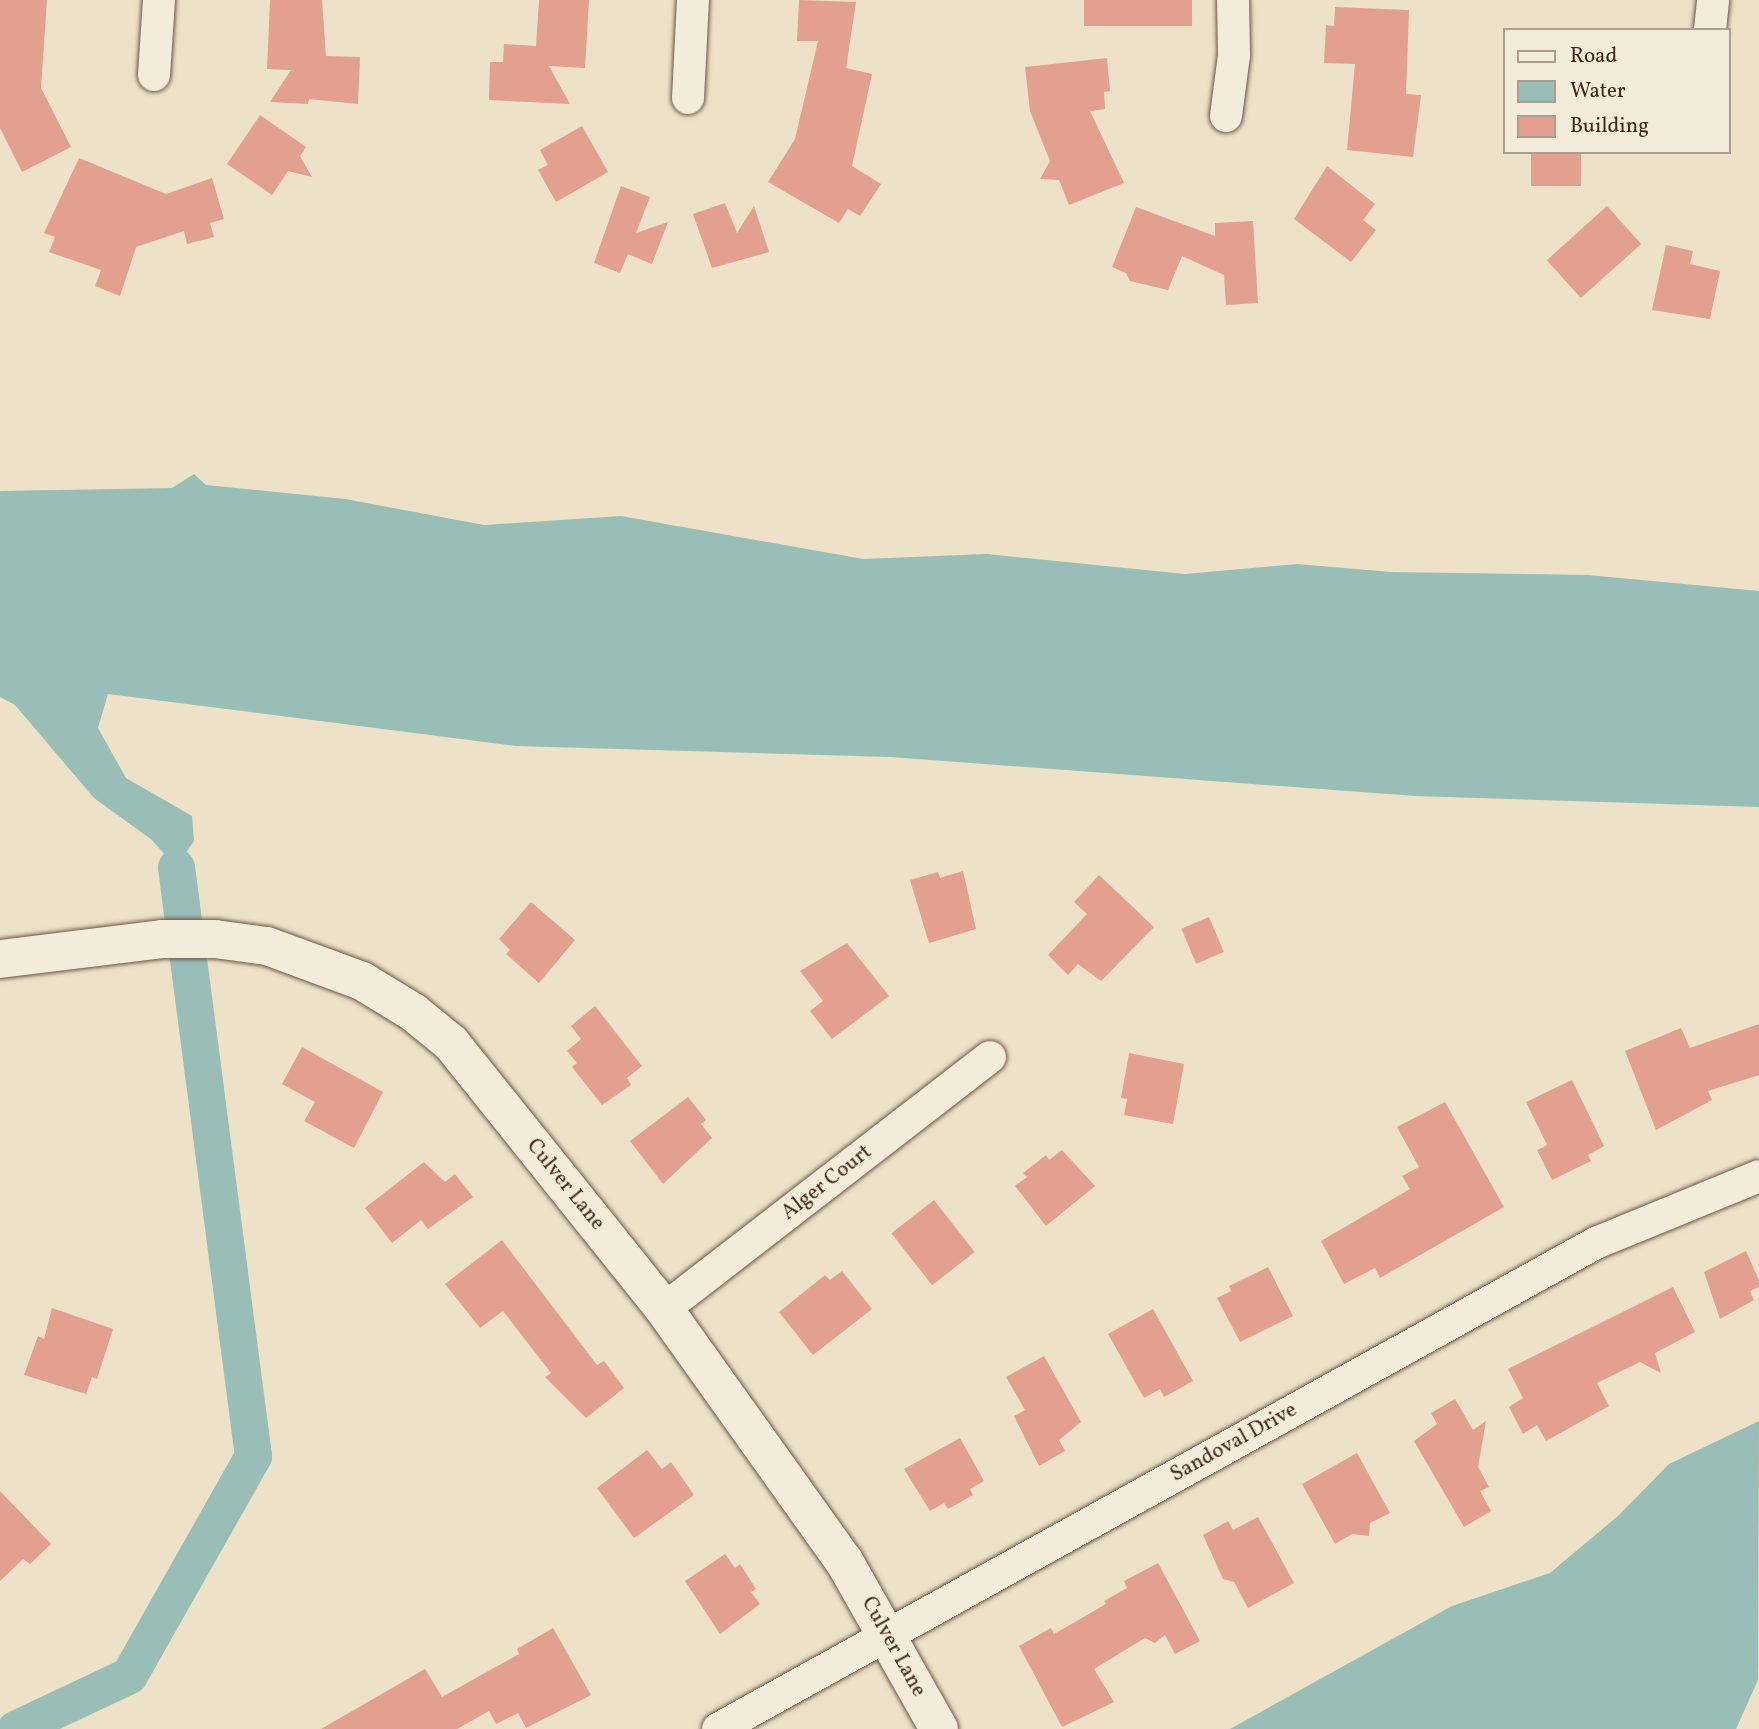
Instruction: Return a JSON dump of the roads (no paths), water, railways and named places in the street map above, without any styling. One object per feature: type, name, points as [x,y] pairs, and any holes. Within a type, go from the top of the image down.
[{"type":"street","points":[[154,75],[159,0]]},
{"type":"street","points":[[688,98],[693,0]]},
{"type":"street","points":[[1226,116],[1234,55],[1233,0]]},
{"type":"street","points":[[1710,28],[1713,0]]},
{"type":"street","name":"Culver Lane","points":[[0,959],[162,939],[215,939],[277,949],[362,981],[413,1012],[451,1042],[663,1309],[844,1561],[939,1729]]},
{"type":"street","name":"Alger Court","points":[[663,1309],[990,1057]]},
{"type":"street","name":"Sandoval Drive","points":[[718,1729],[1596,1243],[1759,1176]]},
{"type":"water","points":[[194,474],[206,485],[345,499],[484,525],[621,516],[863,559],[987,554],[1185,574],[1297,564],[1391,572],[1588,575],[1759,591],[1759,807],[1415,796],[890,757],[516,746],[108,694],[98,728],[126,778],[192,816],[194,841],[176,867],[152,840],[94,798],[15,705],[0,697],[0,491],[172,488]]},
{"type":"water","points":[[1759,1421],[1758,1680],[1736,1729],[1230,1729],[1452,1606],[1550,1573],[1618,1516],[1669,1464]]},
{"type":"waterway","points":[[15,1729],[129,1675],[253,1456],[176,867]]}]
